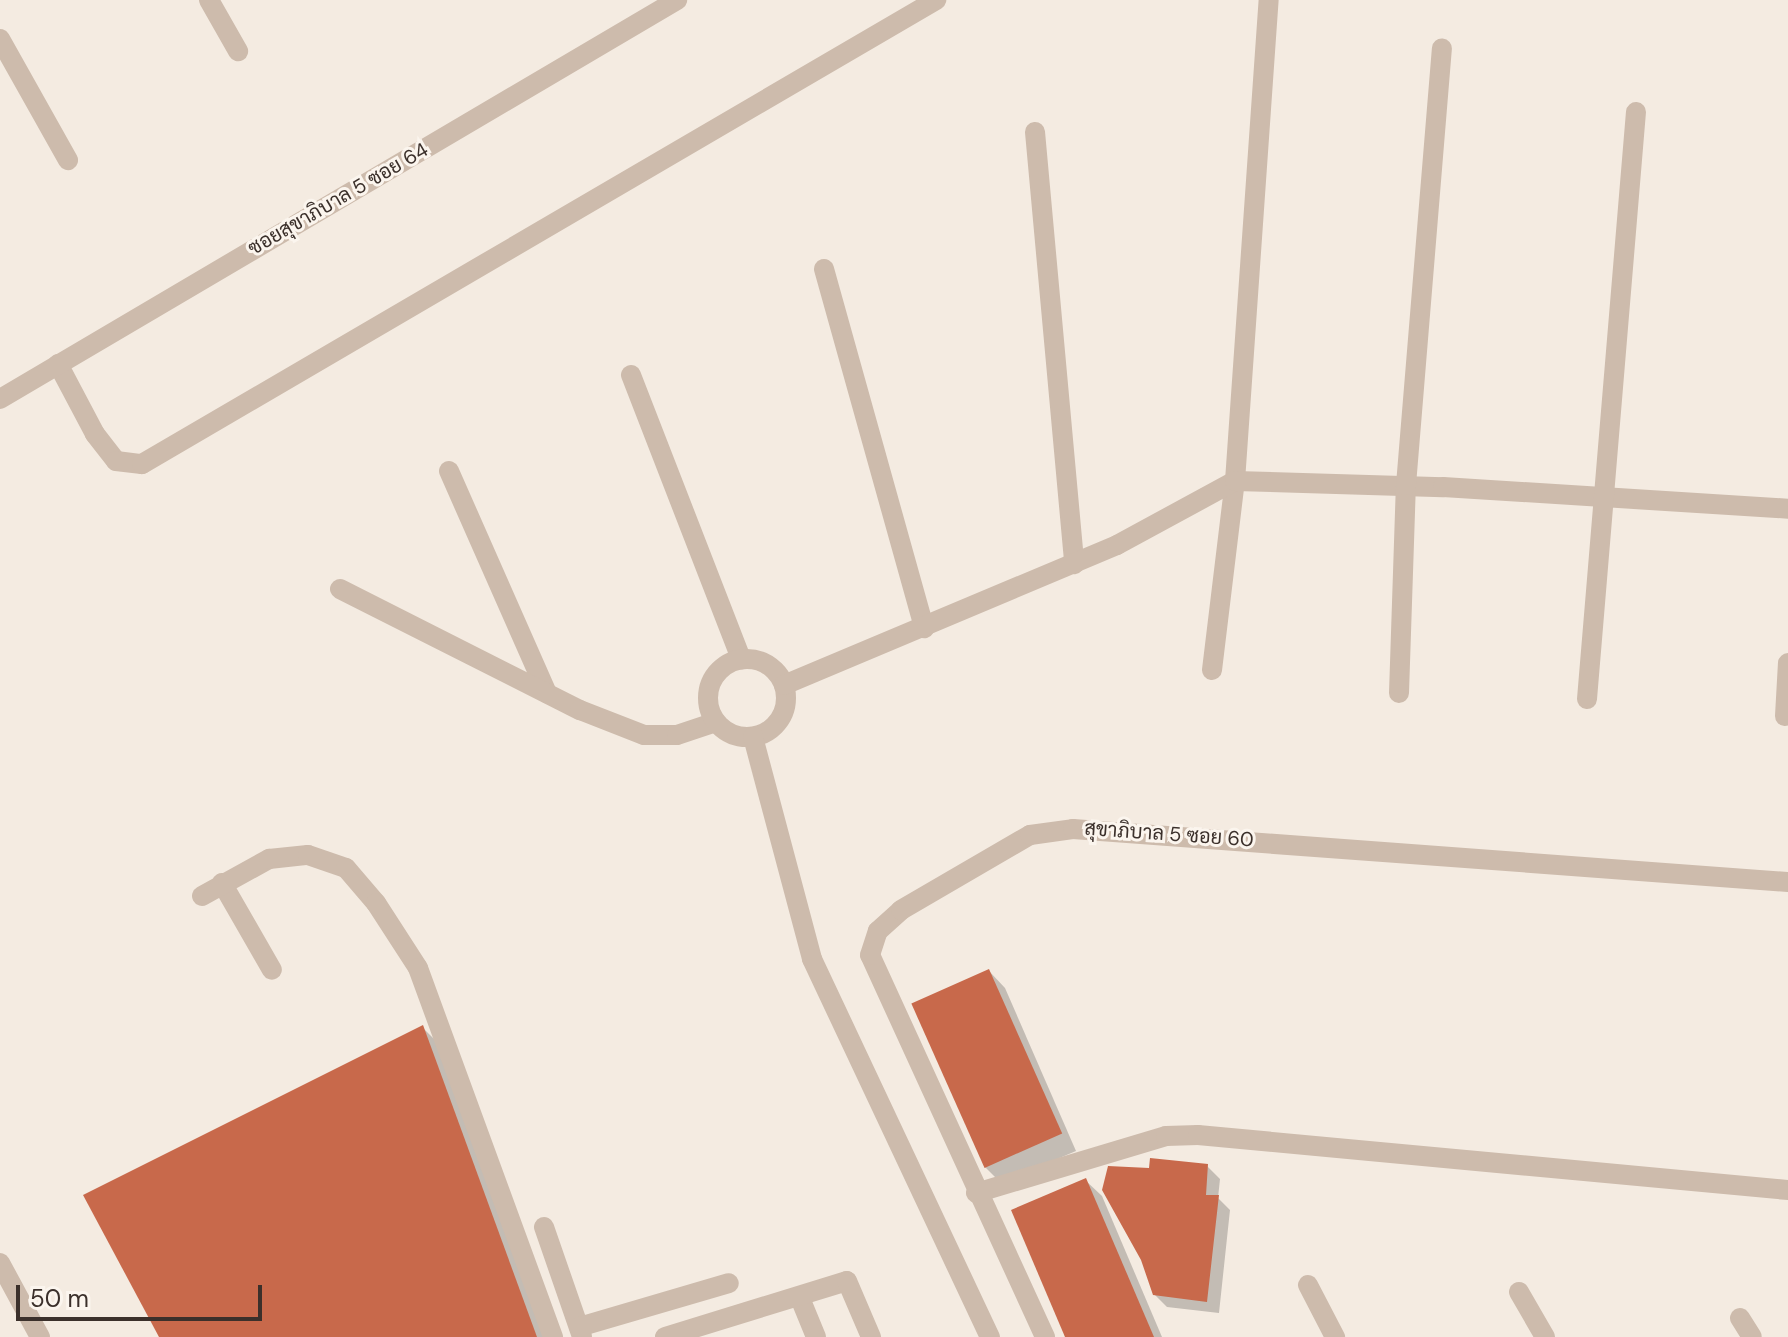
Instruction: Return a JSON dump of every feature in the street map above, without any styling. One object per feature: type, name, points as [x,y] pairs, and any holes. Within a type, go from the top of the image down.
[{"type":"street","points":[[209,0],[238,51]]},
{"type":"street","name":"ซอยสุขาภิบาล 5 ซอย 64","points":[[0,399],[677,0]]},
{"type":"street","points":[[58,364],[95,434],[116,461],[142,464],[936,0]]},
{"type":"street","points":[[1212,670],[1235,481],[1269,0]]},
{"type":"street","points":[[0,39],[68,160]]},
{"type":"street","points":[[1399,693],[1406,485],[1442,48]]},
{"type":"street","points":[[1587,699],[1600,498],[1636,112]]},
{"type":"street","points":[[1035,132],[1074,564]]},
{"type":"street","points":[[824,269],[924,628]]},
{"type":"street","points":[[631,375],[741,659]]},
{"type":"street","points":[[449,471],[547,693]]},
{"type":"street","points":[[784,685],[1074,564],[1235,481],[1406,485],[1788,509]]},
{"type":"street","points":[[340,589],[547,693],[644,735],[677,735],[716,722]]},
{"type":"street","points":[[741,659],[768,664],[784,685],[783,712],[776,724],[753,737],[727,732],[709,710],[710,683],[717,671],[741,659]]},
{"type":"street","points":[[1785,716],[1788,663]]},
{"type":"street","points":[[753,737],[812,959],[990,1337]]},
{"type":"street","name":"สุขาภิบาล 5 ซอย 60","points":[[1045,1337],[976,1193],[870,955],[878,931],[901,910],[1030,835],[1114,828],[1788,882]]},
{"type":"street","points":[[202,896],[269,859],[308,855],[346,868],[376,903],[418,968],[553,1337]]},
{"type":"street","points":[[222,883],[272,970]]},
{"type":"street","points":[[976,1193],[1166,1136],[1198,1135],[1788,1190]]},
{"type":"street","points":[[544,1227],[580,1332],[729,1283]]},
{"type":"street","points":[[0,1263],[40,1337]]},
{"type":"street","points":[[665,1337],[715,1330],[847,1281],[871,1337]]},
{"type":"street","points":[[1308,1285],[1335,1337]]},
{"type":"street","points":[[1519,1292],[1545,1337]]},
{"type":"street","points":[[800,1298],[816,1337]]},
{"type":"street","points":[[1740,1318],[1752,1337]]},
{"type":"building","points":[[989,969],[1062,1133],[985,1168],[911,1004]]},
{"type":"building","points":[[423,1025],[537,1337],[159,1337],[83,1195]]},
{"type":"building","points":[[1150,1158],[1208,1164],[1206,1195],[1219,1195],[1207,1302],[1153,1295],[1141,1260],[1102,1190],[1108,1166],[1149,1168]]},
{"type":"building","points":[[1086,1178],[1154,1337],[1065,1337],[1011,1210]]}]
